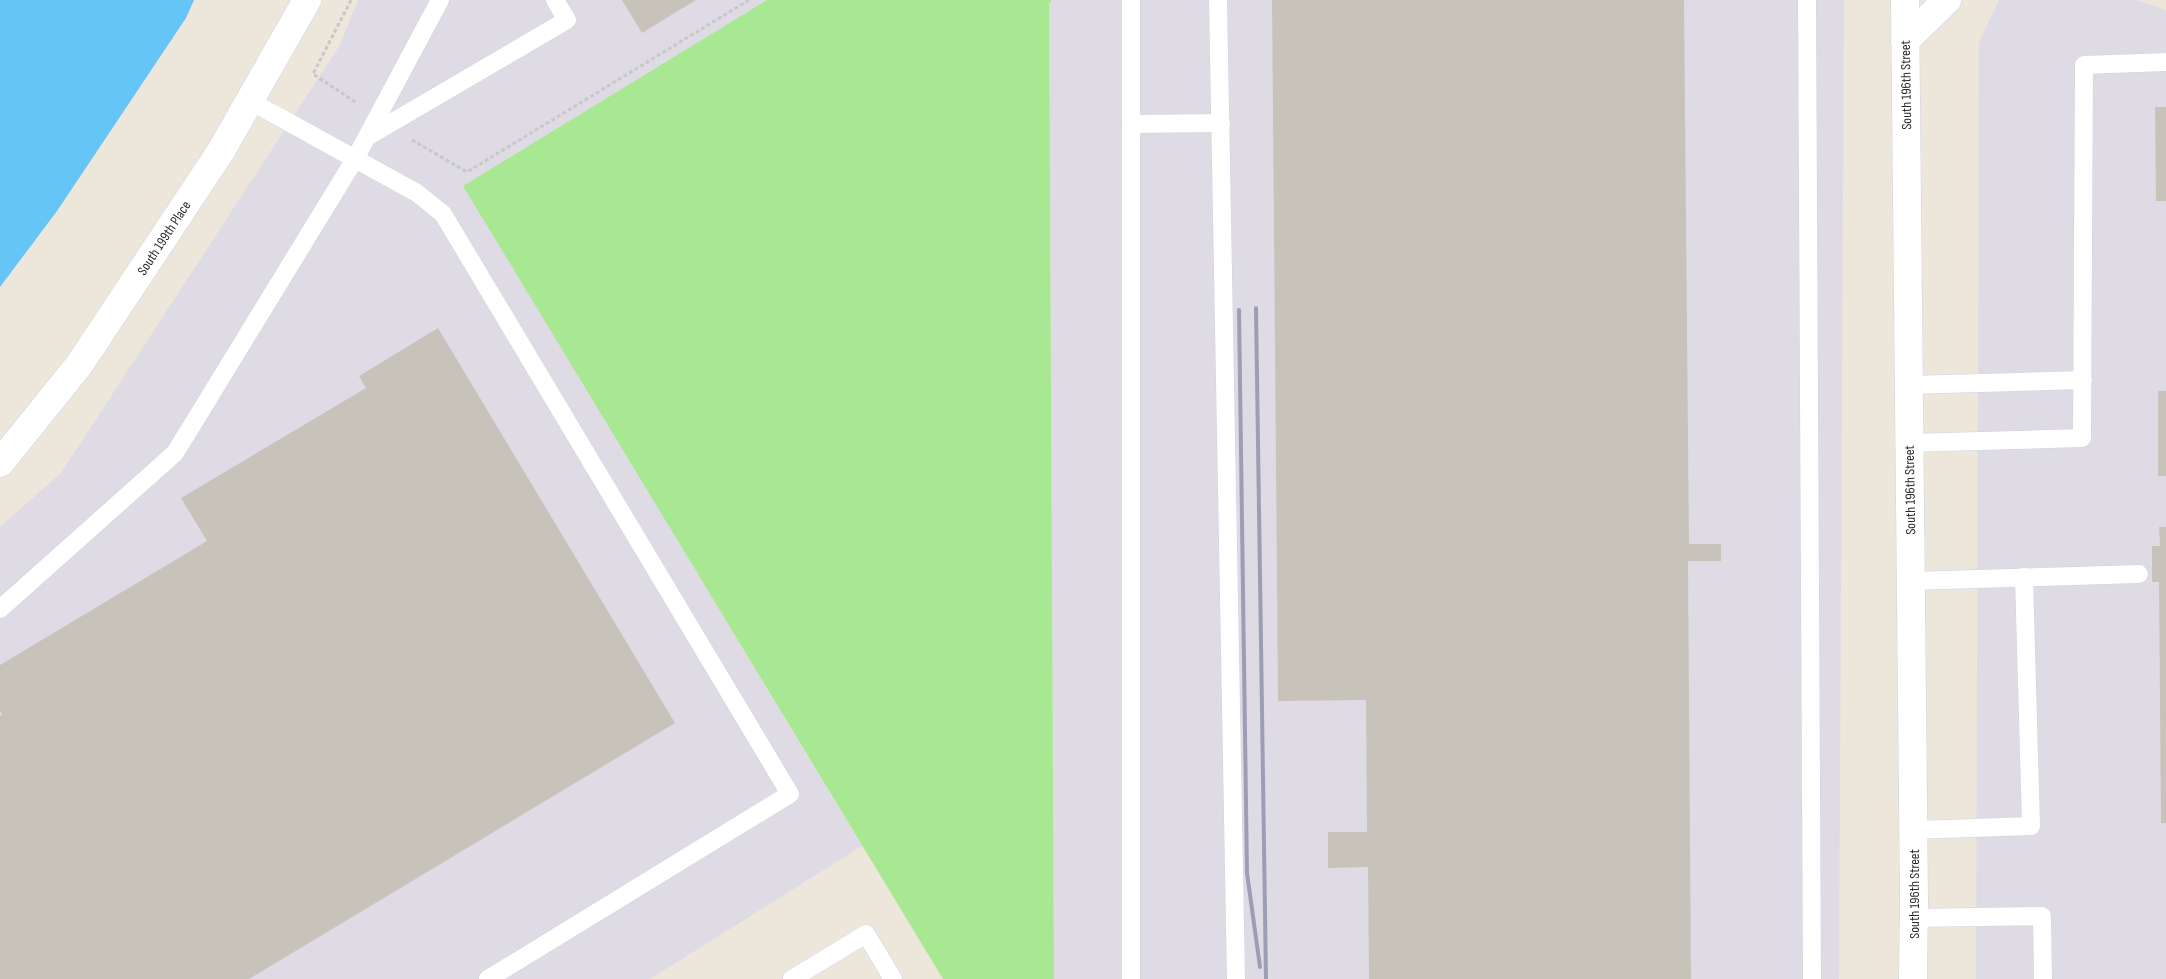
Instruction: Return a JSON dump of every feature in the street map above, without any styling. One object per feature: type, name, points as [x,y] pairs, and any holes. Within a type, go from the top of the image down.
[{"type":"main road","name":"South 199th Place","points":[[0,463],[80,365],[221,151],[308,0]]},
{"type":"main road","name":"South 196th Street","points":[[1905,0],[1914,830],[1913,979]]},
{"type":"main road","points":[[1905,41],[1947,0]]},
{"type":"lane","points":[[382,122],[440,0]]},
{"type":"lane","points":[[0,609],[175,453],[366,138],[382,122],[567,20],[555,0]]},
{"type":"lane","points":[[1131,0],[1131,979]]},
{"type":"lane","points":[[1218,0],[1236,979]]},
{"type":"lane","points":[[1807,0],[1812,979]]},
{"type":"lane","points":[[1910,443],[2082,438],[2084,66],[2166,62]]},
{"type":"lane","points":[[250,101],[418,193],[443,214],[790,794],[488,979]]},
{"type":"lane","points":[[1131,124],[1221,123]]},
{"type":"lane","points":[[1909,385],[2083,380]]},
{"type":"lane","points":[[1911,581],[2139,574]]},
{"type":"lane","points":[[1914,830],[2031,826],[2024,578]]},
{"type":"lane","points":[[1914,918],[2042,916],[2043,979]]},
{"type":"lane","points":[[792,979],[866,934],[893,979]]},
{"type":"path","points":[[351,0],[313,74],[340,90],[382,122],[466,172],[749,0]]},
{"type":"shaded area","points":[[358,0],[767,0],[464,186],[862,846],[650,979],[0,979],[0,527],[61,473],[340,45]]},
{"type":"shaded area","points":[[1052,0],[1844,0],[1839,979],[1054,979],[1049,4]]},
{"type":"shaded area","points":[[1999,0],[2136,0],[2166,10],[2166,979],[1976,979],[1979,42]]},
{"type":"green space","points":[[767,0],[1052,0],[1049,4],[1054,979],[943,979],[463,186]]},
{"type":"water","points":[[0,0],[194,0],[186,18],[57,211],[0,287]]},
{"type":"building","points":[[622,0],[696,0],[642,33]]},
{"type":"building","points":[[1272,0],[1684,0],[1689,544],[1721,544],[1721,561],[1688,561],[1691,979],[1369,979],[1368,867],[1328,868],[1328,832],[1367,832],[1366,700],[1278,701]]},
{"type":"building","points":[[2155,107],[2166,107],[2166,201],[2156,201]]},
{"type":"building","points":[[438,328],[675,723],[249,979],[0,979],[0,716],[2,714],[0,711],[0,665],[207,541],[181,498],[366,388],[359,376]]},
{"type":"building","points":[[2158,391],[2166,391],[2166,476],[2158,476]]},
{"type":"building","points":[[2159,527],[2166,527],[2166,823],[2161,823],[2159,582],[2152,582],[2152,546],[2160,546]]},
{"type":"railway","points":[[1256,308],[1266,979]]},
{"type":"railway","points":[[1239,310],[1247,873],[1260,967]]}]
